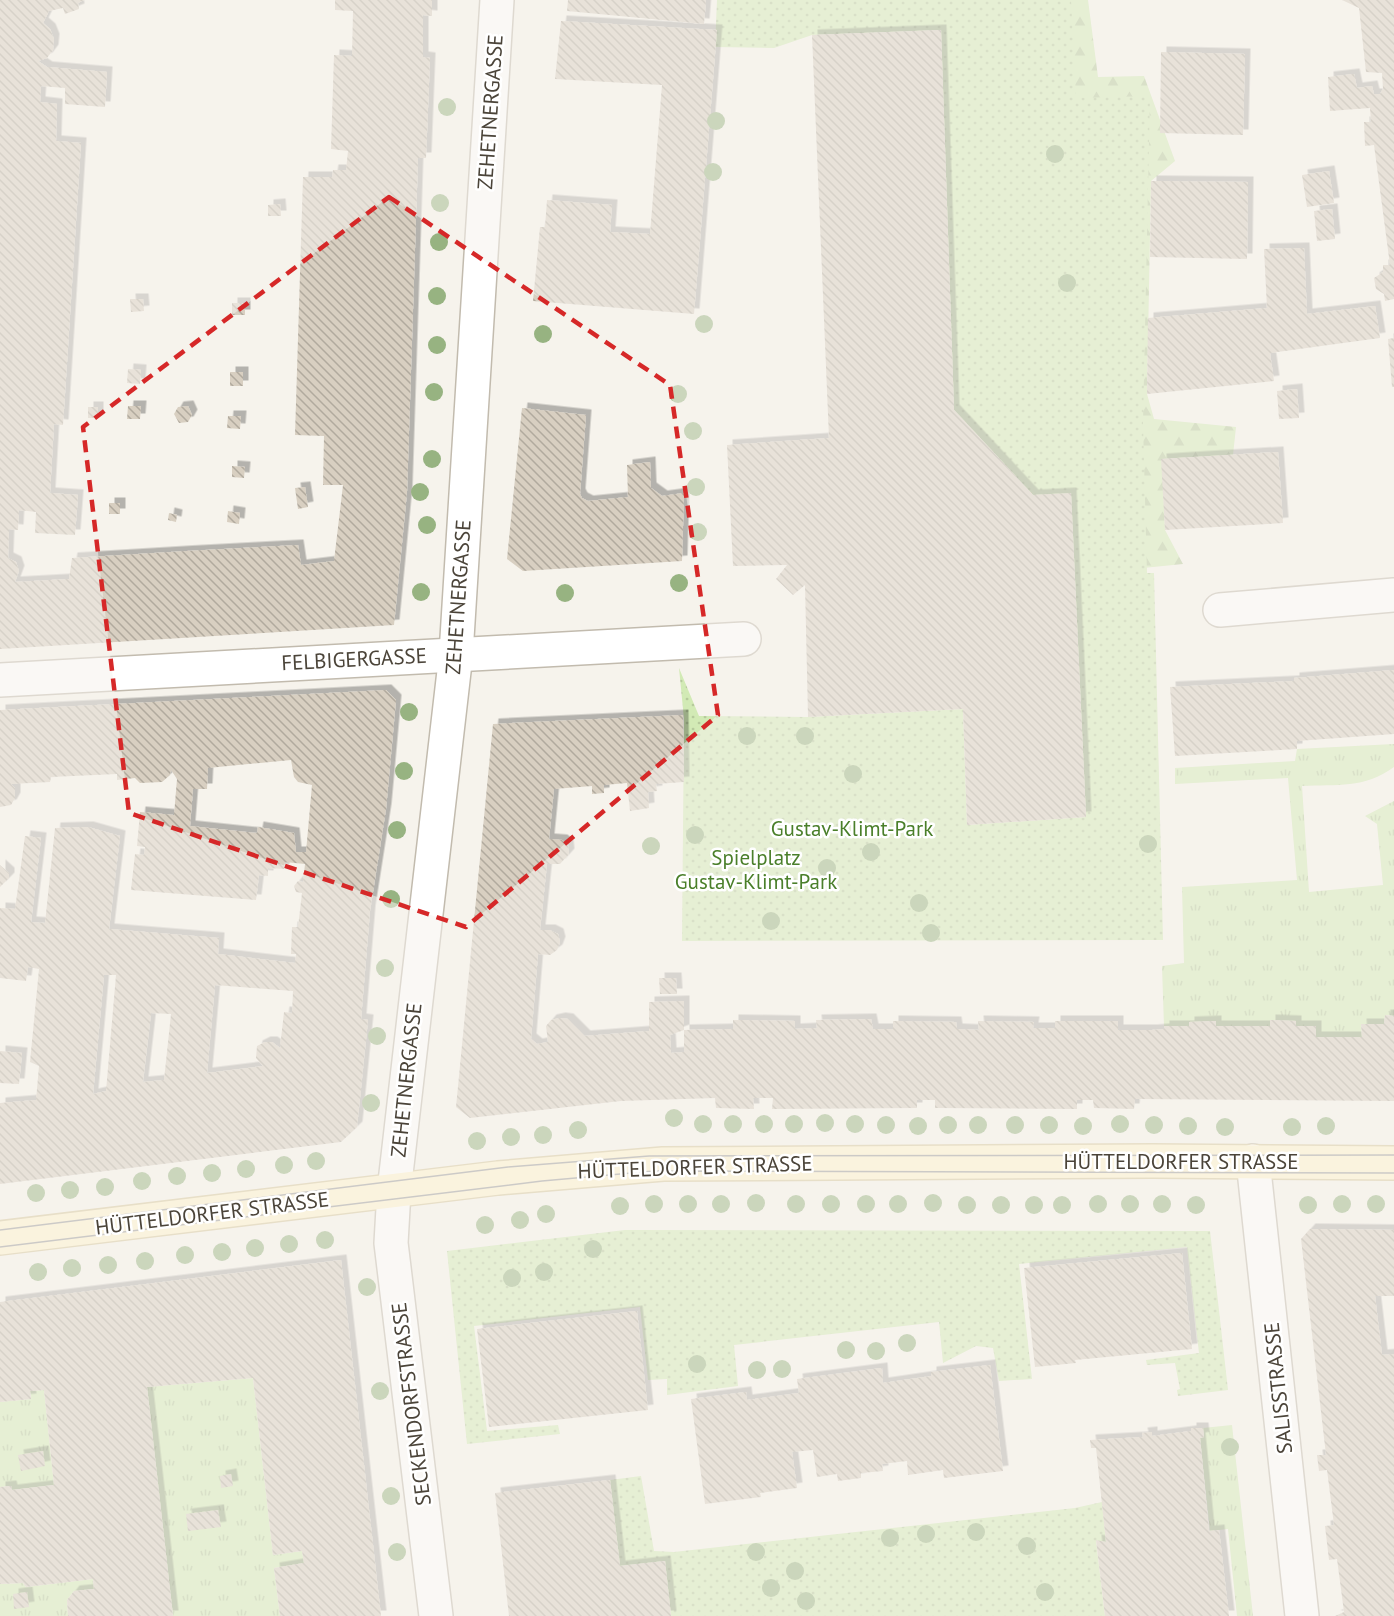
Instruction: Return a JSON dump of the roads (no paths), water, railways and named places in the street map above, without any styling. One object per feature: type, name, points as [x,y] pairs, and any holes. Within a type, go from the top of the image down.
[{"type":"main road","name":"HÜTTELDORFER STRASSE","points":[[0,1238],[576,1170],[663,1164],[1394,1162]]},
{"type":"street","name":"ZEHETNERGASSE","points":[[394,1191],[456,654],[497,0]]},
{"type":"street","points":[[1220,610],[1394,595]]},
{"type":"street","name":"FELBIGERGASSE","points":[[0,680],[744,639]]},
{"type":"street","name":"SALISSTRASSE","points":[[1253,1161],[1302,1616]]},
{"type":"street","name":"SECKENDORFSTRASSE","points":[[394,1191],[391,1243],[436,1616]]},
{"type":"tram line","points":[[0,1230],[508,1167],[649,1156],[1394,1155]]},
{"type":"tram line","points":[[0,1247],[542,1181],[654,1171],[1394,1173]]},
{"type":"park label","name":"Gustav-Klimt-Park","points":[[852,828]]},
{"type":"park label","name":"Spielplatz Gustav-Klimt-Park","points":[[756,869]]}]
